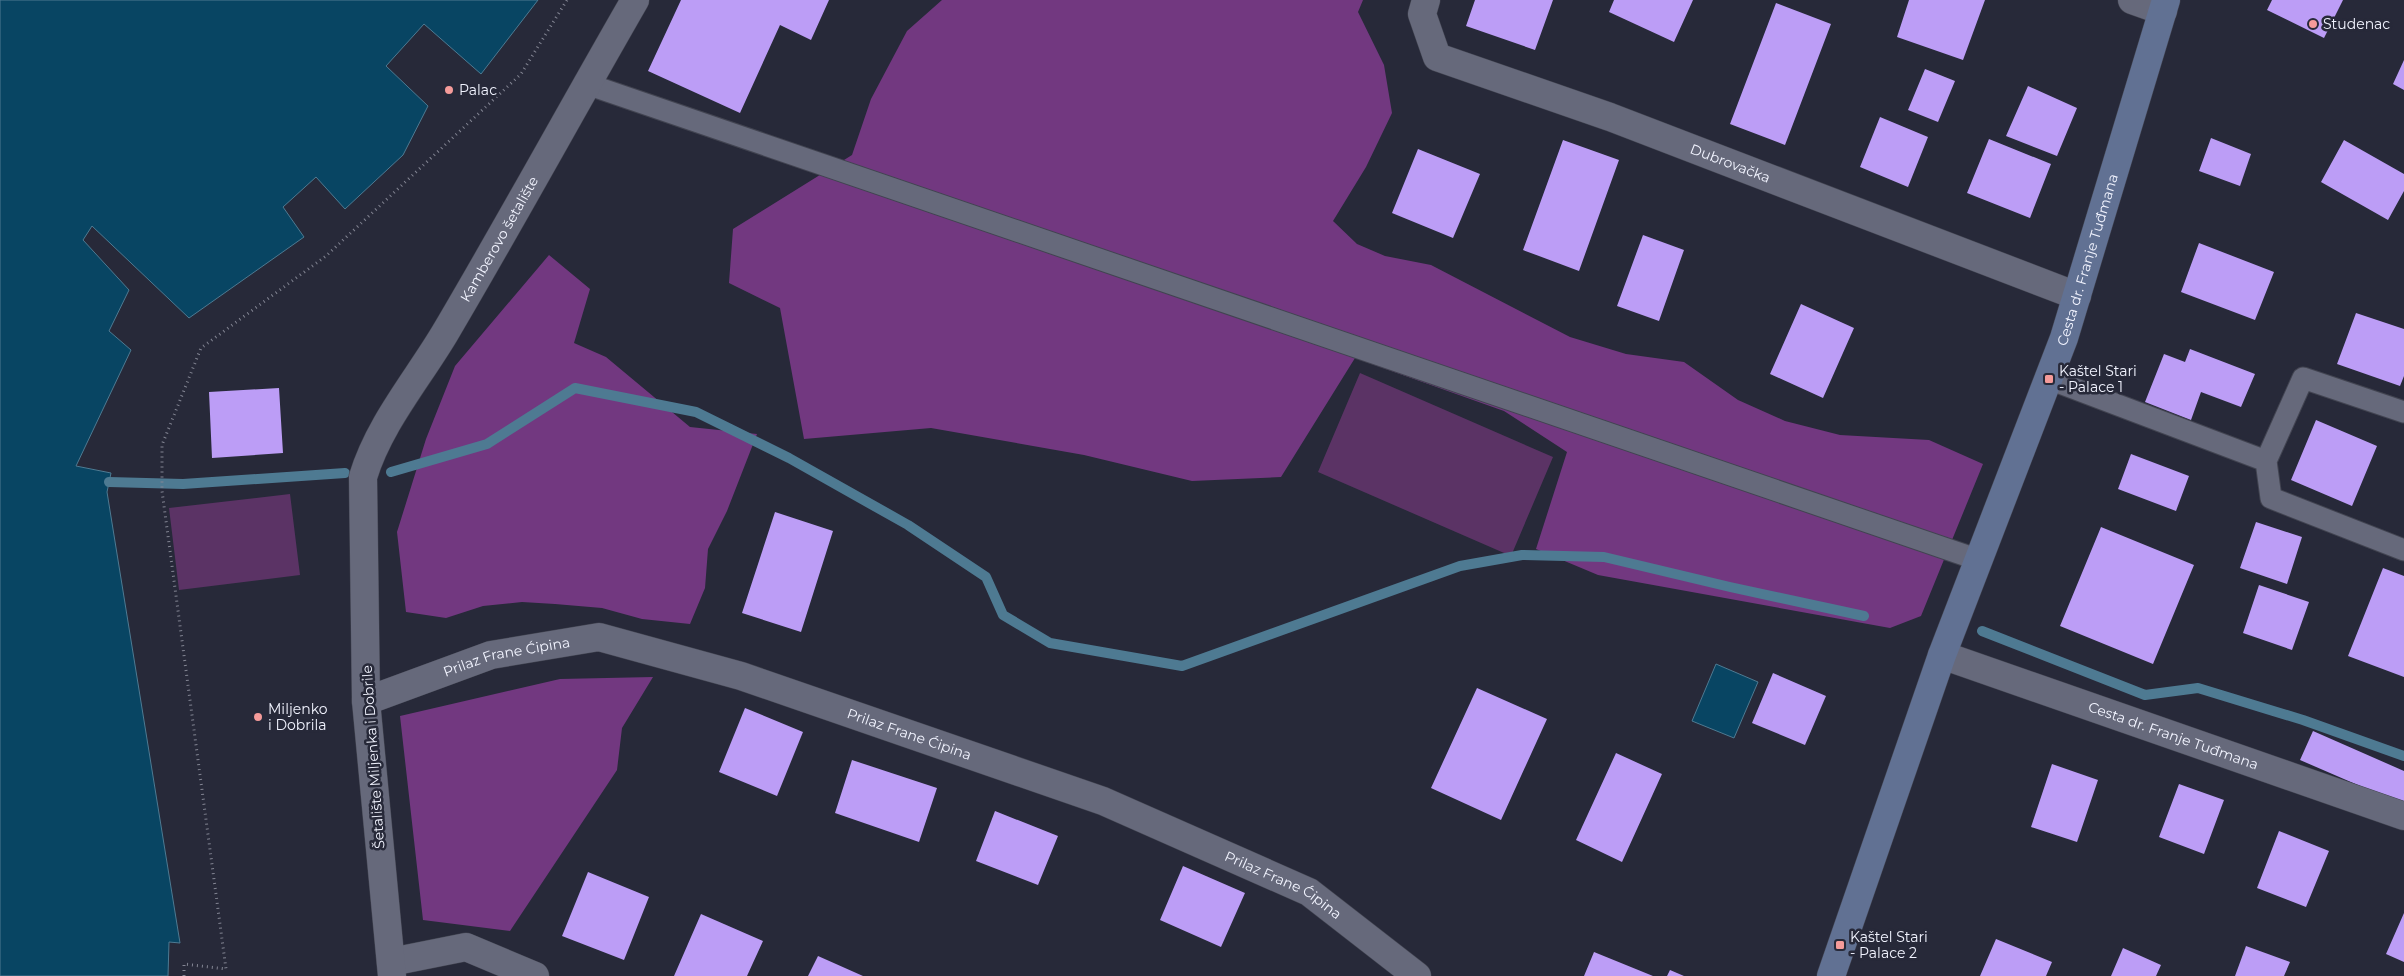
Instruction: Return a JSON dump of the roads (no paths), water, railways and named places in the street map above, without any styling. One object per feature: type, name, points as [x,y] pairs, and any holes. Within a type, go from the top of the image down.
[{"type":"main road","name":"Cesta dr. Franje Tuđmana","points":[[1831,976],[1942,655],[2049,380],[2078,296],[2164,6]]},
{"type":"street","name":"Kamberovo šetalište","points":[[363,477],[370,454],[444,334],[635,0]]},
{"type":"street","name":"Dubrovačka","points":[[1426,0],[1422,14],[1437,57],[1610,117],[2078,296]]},
{"type":"street","points":[[2132,0],[2164,6]]},
{"type":"street","name":"Šetalište Miljenka i Dobrile","points":[[363,477],[366,701],[391,969]]},
{"type":"street","name":"Prilaz Frane Ćipina","points":[[366,701],[491,655],[599,637],[741,676],[1103,801],[1309,892],[1417,976]]},
{"type":"street","name":"Cesta dr. Franje Tuđmana","points":[[1942,655],[2404,816]]},
{"type":"street","points":[[391,969],[466,947],[535,976]]},
{"type":"lane","points":[[587,84],[1979,560]]},
{"type":"lane","points":[[2404,412],[2303,378],[2266,461],[2271,498],[2404,550]]},
{"type":"lane","points":[[2049,380],[2266,461]]},
{"type":"water","points":[[0,0],[538,0],[481,74],[424,24],[386,66],[428,106],[403,155],[345,209],[316,177],[283,207],[304,237],[189,318],[92,226],[83,240],[129,290],[109,331],[131,350],[76,466],[111,473],[107,492],[180,943],[169,942],[168,976],[0,976]]},
{"type":"water","points":[[1716,664],[1758,682],[1734,738],[1692,721]]},
{"type":"waterway","points":[[391,472],[487,444],[575,388],[696,412],[789,458],[908,525],[986,577],[1003,615],[1050,643],[1182,666],[1460,566],[1522,555],[1604,557],[1864,616]]},
{"type":"waterway","points":[[109,482],[183,484],[345,473]]},
{"type":"waterway","points":[[1982,631],[2145,695],[2198,688],[2303,720],[2404,756]]},
{"type":"place","name":"Studenac","points":[[2313,24]]},
{"type":"place","name":"Palac","points":[[449,90]]},
{"type":"place","name":"Kaštel Stari - Palace 1","points":[[2049,379]]},
{"type":"place","name":"Miljenko i Dobrila","points":[[258,717]]},
{"type":"place","name":"Kaštel Stari - Palace 2","points":[[1840,945]]}]
